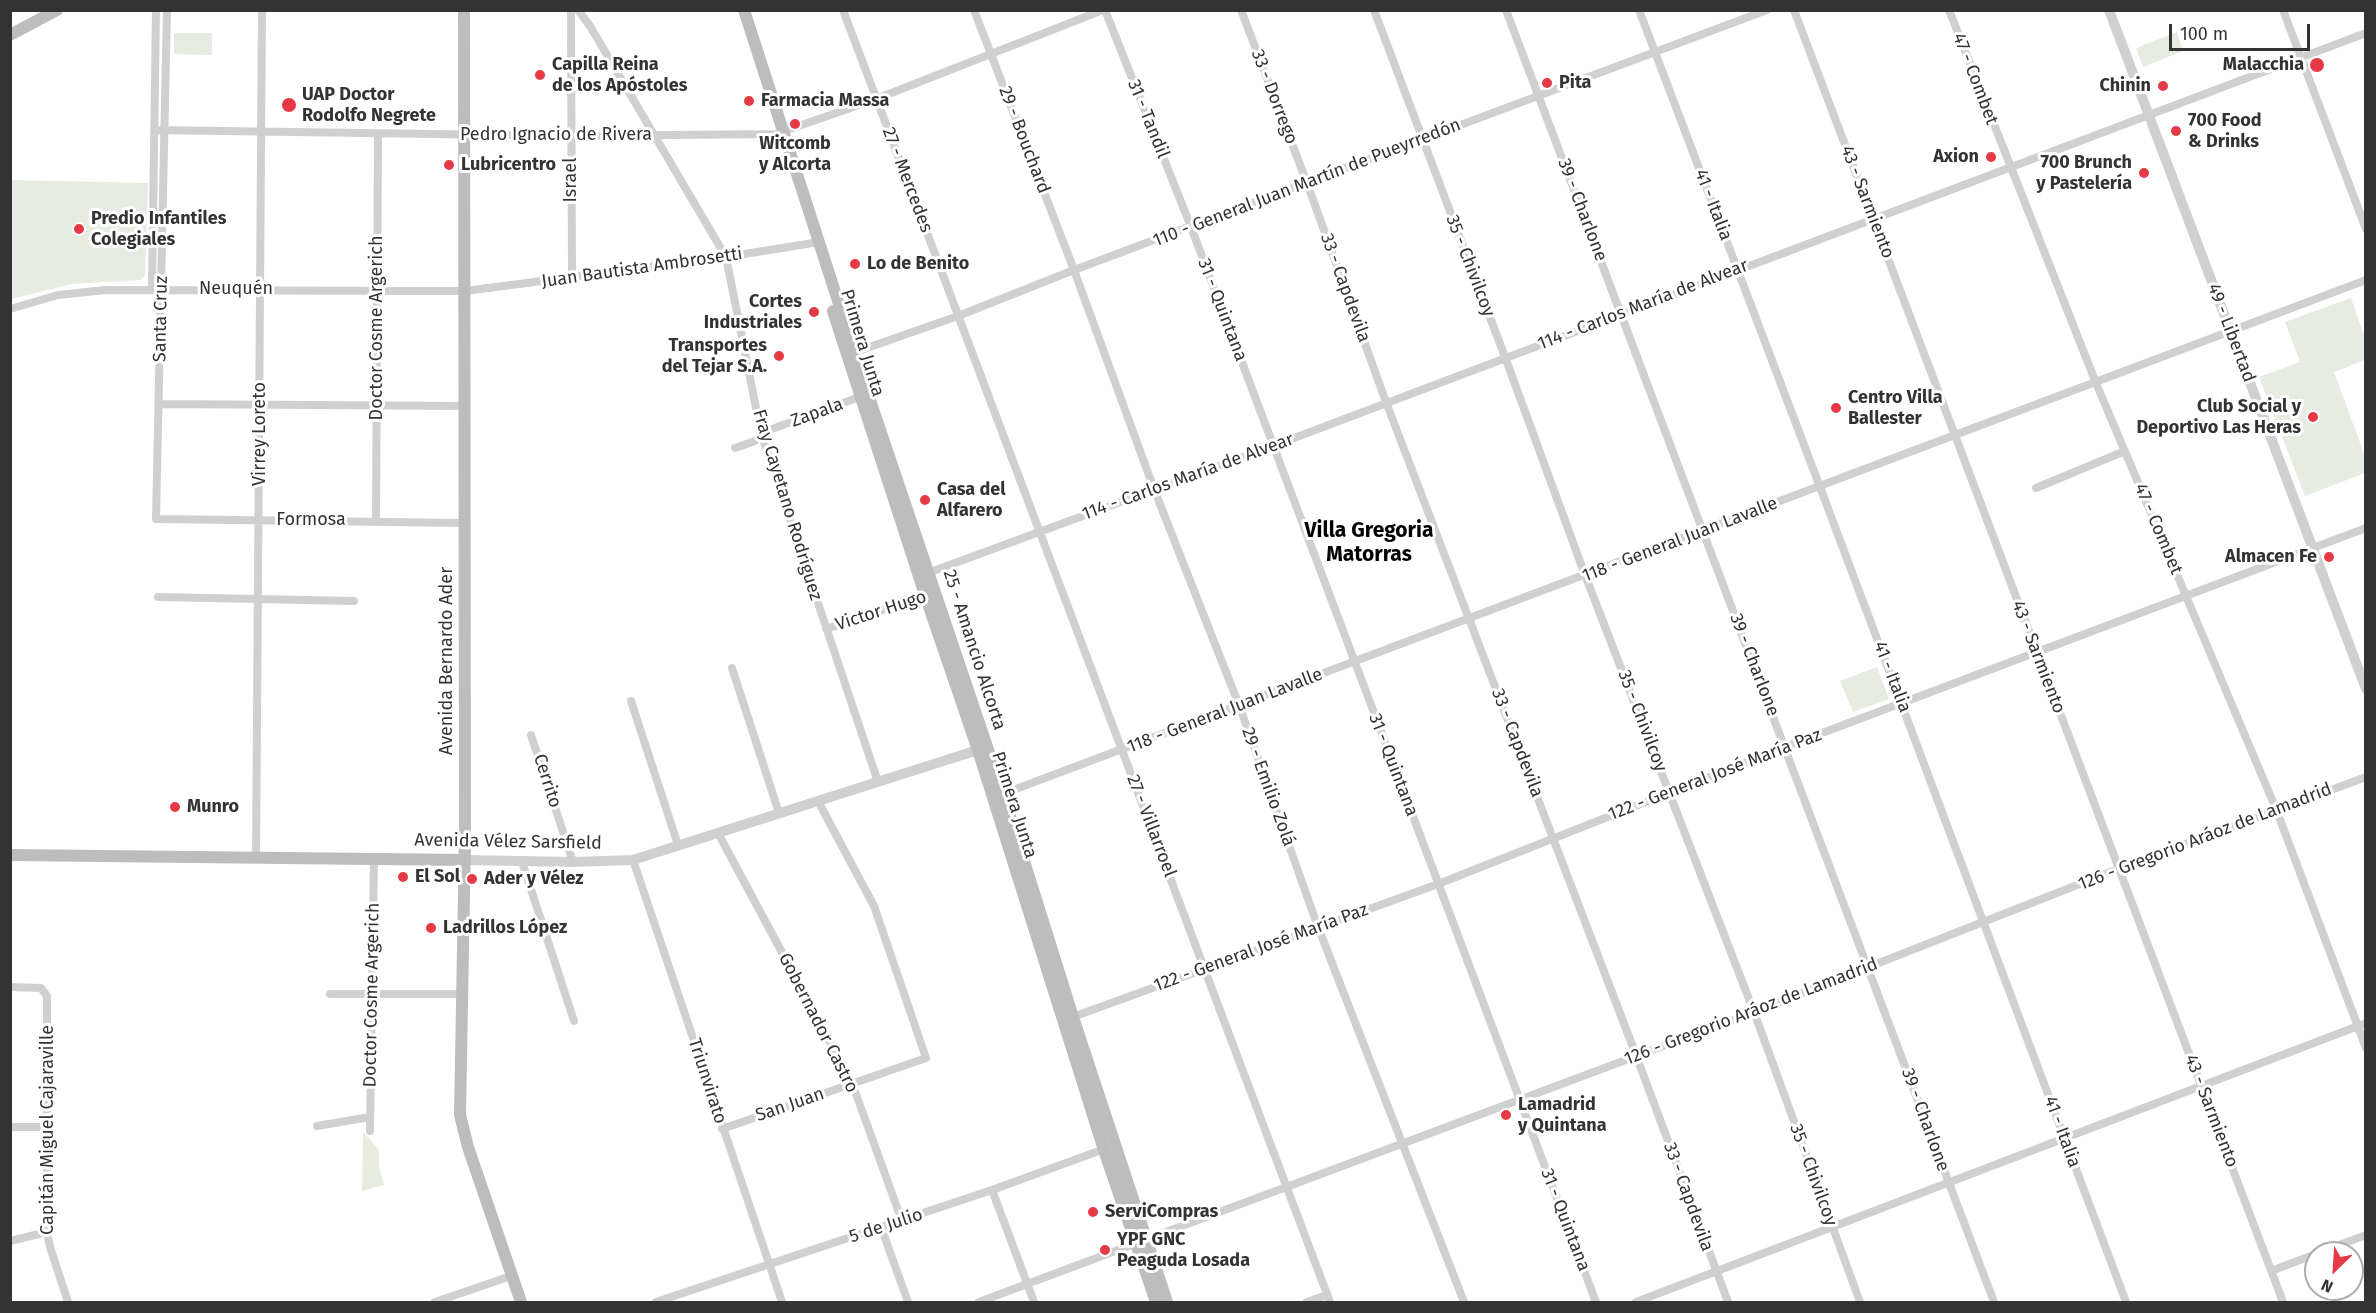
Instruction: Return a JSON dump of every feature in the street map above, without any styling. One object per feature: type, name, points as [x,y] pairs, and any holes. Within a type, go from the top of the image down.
[{"type":"main road","points":[[10,35],[57,10]]},
{"type":"main road","name":"Avenida Bernardo Ader","points":[[464,10],[465,860],[460,1115],[468,1147],[521,1302]]},
{"type":"main road","name":"Primera Junta","points":[[736,10],[780,133],[864,395],[983,749],[1140,1241],[1156,1302]]},
{"type":"main road","points":[[744,10],[780,133]]},
{"type":"main road","name":"Avenida Vélez Sarsfield","points":[[10,855],[465,860]]},
{"type":"main road","points":[[1140,1241],[1167,1302]]},
{"type":"street","name":"Santa Cruz","points":[[156,10],[162,289],[156,519]]},
{"type":"street","name":"Santa Cruz","points":[[152,288],[168,10]]},
{"type":"street","name":"Virrey Loreto","points":[[256,858],[262,10]]},
{"type":"street","name":"Israel","points":[[571,10],[572,277]]},
{"type":"street","name":"Fray Cayetano Rodríguez","points":[[578,10],[590,26],[726,257],[761,433],[878,782]]},
{"type":"street","name":"27 - Mercedes","points":[[843,10],[958,316]]},
{"type":"street","name":"29 - Bouchard","points":[[974,10],[1074,270]]},
{"type":"street","name":"Pedro Ignacio de Rivera","points":[[160,130],[571,136],[780,133],[876,99],[1104,10]]},
{"type":"street","name":"31 - Tandil","points":[[1104,10],[1191,228]]},
{"type":"street","name":"33 - Dorrego","points":[[1241,10],[1307,183]]},
{"type":"street","name":"35 - Chivilcoy","points":[[1374,10],[1585,575],[1754,1012],[1860,1302]]},
{"type":"street","name":"39 - Charlone","points":[[1506,10],[1994,1302]]},
{"type":"street","name":"41 - Italia","points":[[1639,10],[1821,487],[2126,1302]]},
{"type":"street","name":"110 - General Juan Martín de Pueyrredón","points":[[851,354],[958,316],[1074,270],[1767,10]]},
{"type":"street","name":"43 - Sarmiento","points":[[1794,10],[2283,1302]]},
{"type":"street","name":"47 - Combet","points":[[1949,10],[2009,168],[2096,383],[2276,809],[2361,1025],[2366,1048]]},
{"type":"street","name":"49 - Libertad","points":[[2109,10],[2366,689]]},
{"type":"street","points":[[2283,10],[2366,229]]},
{"type":"street","name":"114 - Carlos María de Alvear","points":[[924,575],[1273,446],[2366,33]]},
{"type":"street","name":"Doctor Cosme Argerich","points":[[376,521],[378,134]]},
{"type":"street","name":"33 - Capdevila","points":[[1307,183],[1386,402],[1728,1302]]},
{"type":"street","name":"31 - Quintana","points":[[1191,228],[1596,1302]]},
{"type":"street","name":"Juan Bautista Ambrosetti","points":[[465,291],[816,243]]},
{"type":"street","name":"29 - Emilio Zolá","points":[[1074,270],[1154,489],[1239,705],[1318,927],[1464,1302]]},
{"type":"street","name":"118 - General Juan Lavalle","points":[[998,796],[2366,280]]},
{"type":"street","name":"Neuquén","points":[[10,309],[58,295],[152,288],[465,291]]},
{"type":"street","name":"27 - Villarroel","points":[[958,316],[1329,1299]]},
{"type":"street","name":"Zapala","points":[[735,448],[755,441],[761,433],[864,395]]},
{"type":"street","points":[[160,404],[465,406]]},
{"type":"street","points":[[2036,488],[2125,452]]},
{"type":"street","name":"Formosa","points":[[156,519],[465,523]]},
{"type":"street","name":"122 - General José María Paz","points":[[1068,1019],[1438,884],[1785,747],[2366,528]]},
{"type":"street","name":"Victor Hugo","points":[[826,629],[930,594]]},
{"type":"street","points":[[158,597],[354,601]]},
{"type":"street","points":[[732,668],[779,813]]},
{"type":"street","points":[[631,701],[678,845]]},
{"type":"street","name":"Cerrito","points":[[531,735],[573,862]]},
{"type":"street","name":"Avenida Vélez Sarsfield","points":[[465,860],[522,862],[633,860],[983,749]]},
{"type":"street","name":"126 - Gregorio Aráoz de Lamadrid","points":[[980,1302],[1754,1012],[2118,869],[2366,777]]},
{"type":"street","name":"San Juan","points":[[722,1129],[926,1058],[874,906],[819,801]]},
{"type":"street","name":"Gobernador Castro","points":[[718,833],[852,1083],[902,1221]]},
{"type":"street","name":"Doctor Cosme Argerich","points":[[370,1131],[374,858]]},
{"type":"street","name":"Triunvirato","points":[[633,860],[782,1302]]},
{"type":"street","points":[[522,862],[574,1021]]},
{"type":"street","name":"Capitán Miguel Cajaraville","points":[[10,987],[34,987],[45,991],[48,1002],[47,1232],[68,1302]]},
{"type":"street","points":[[330,994],[462,994]]},
{"type":"street","points":[[1636,1302],[2361,1025]]},
{"type":"street","points":[[317,1125],[370,1117]]},
{"type":"street","points":[[10,1126],[47,1127]]},
{"type":"street","name":"5 de Julio","points":[[656,1302],[902,1221],[1109,1148]]},
{"type":"street","points":[[993,1190],[1034,1302]]},
{"type":"street","points":[[881,1227],[908,1302]]},
{"type":"street","points":[[10,1241],[47,1232]]},
{"type":"street","points":[[2350,1241],[2366,1235]]},
{"type":"street","points":[[2271,1271],[2304,1258]]},
{"type":"street","points":[[435,1302],[512,1276]]},
{"type":"street","points":[[1307,1302],[1329,1299]]},
{"type":"shaded area","points":[[2177,32],[2183,51],[2143,67],[2136,48]]},
{"type":"shaded area","points":[[174,33],[212,33],[212,55],[174,54]]},
{"type":"shaded area","name":"Predio Infantiles Colegiales","points":[[11,180],[148,183],[145,276],[141,280],[71,284],[11,299]]},
{"type":"shaded area","name":"Club Social y Deportivo Las Heras","points":[[2351,298],[2365,338],[2365,360],[2334,372],[2365,456],[2365,473],[2305,496],[2259,377],[2300,362],[2285,322]]},
{"type":"shaded area","points":[[1877,667],[1889,699],[1853,712],[1840,681]]},
{"type":"shaded area","points":[[363,1132],[379,1150],[379,1167],[384,1185],[362,1191]]},
{"type":"place","name":"Malacchia","points":[[2317,65]]},
{"type":"place","name":"Capilla Reina de los Apóstoles","points":[[540,75]]},
{"type":"place","name":"Pita","points":[[1547,83]]},
{"type":"place","name":"Chinin","points":[[2163,86]]},
{"type":"place","name":"Farmacia Massa","points":[[749,101]]},
{"type":"place","name":"UAP Doctor Rodolfo Negrete","points":[[289,105]]},
{"type":"place","name":"Witcomb y Alcorta","points":[[795,124]]},
{"type":"place","name":"700 Food & Drinks","points":[[2176,131]]},
{"type":"place","name":"Axion","points":[[1991,157]]},
{"type":"place","name":"Lubricentro","points":[[449,165]]},
{"type":"place","name":"700 Brunch y Pastelería","points":[[2144,173]]},
{"type":"place","name":"Predio Infantiles Colegiales","points":[[79,229]]},
{"type":"place","name":"Lo de Benito","points":[[855,264]]},
{"type":"place","name":"Cortes Industriales","points":[[814,312]]},
{"type":"place","name":"Transportes del Tejar S.A.","points":[[779,356]]},
{"type":"place","name":"Centro Villa Ballester","points":[[1836,408]]},
{"type":"place","name":"Club Social y Deportivo Las Heras","points":[[2313,417]]},
{"type":"place","name":"Casa del Alfarero","points":[[925,500]]},
{"type":"place","name":"Almacen Fe","points":[[2329,557]]},
{"type":"place","name":"Munro","points":[[175,807]]},
{"type":"place","name":"El Sol","points":[[403,877]]},
{"type":"place","name":"Ader y Vélez","points":[[472,879]]},
{"type":"place","name":"Ladrillos López","points":[[431,928]]},
{"type":"place","name":"Lamadrid y Quintana","points":[[1506,1115]]},
{"type":"place","name":"ServiCompras","points":[[1093,1212]]},
{"type":"place","name":"YPF GNC Peaguda Losada","points":[[1105,1250]]},
{"type":"district","name":"Villa Gregoria Matorras","points":[[1369,543]]}]
